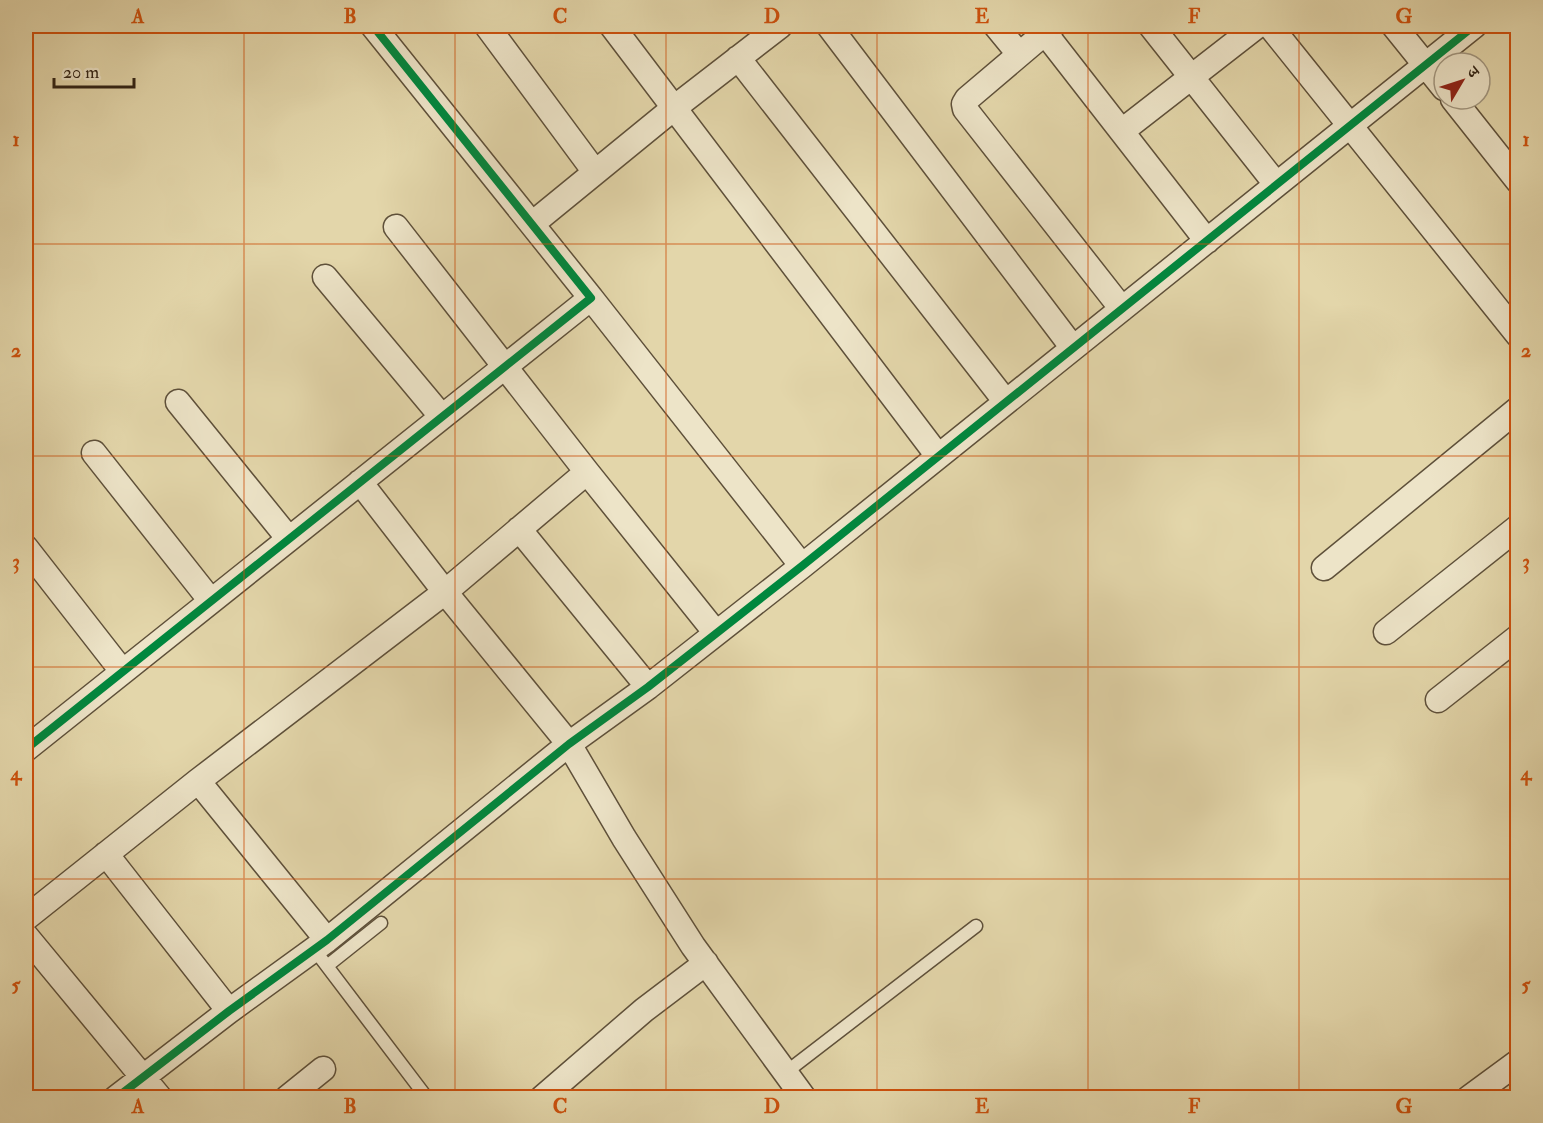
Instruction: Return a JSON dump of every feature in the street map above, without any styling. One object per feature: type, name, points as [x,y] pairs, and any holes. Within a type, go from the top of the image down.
[{"type":"street","points":[[373,26],[802,566]]},
{"type":"street","points":[[487,26],[595,172]]},
{"type":"street","points":[[612,26],[938,456]]},
{"type":"street","points":[[532,224],[674,108],[780,26]]},
{"type":"street","points":[[829,26],[1073,348]]},
{"type":"street","points":[[996,26],[1019,54]]},
{"type":"street","points":[[1151,26],[1276,184]]},
{"type":"street","points":[[1122,131],[1257,26]]},
{"type":"street","points":[[1270,26],[1518,335]]},
{"type":"street","points":[[1394,26],[1432,73]]},
{"type":"street","points":[[116,1098],[229,1011],[323,952],[569,744],[648,687],[802,566],[1474,26]]},
{"type":"street","points":[[1122,309],[965,109],[964,104],[967,99],[1049,29],[1122,131],[1207,241]]},
{"type":"street","points":[[738,58],[1006,402]]},
{"type":"street","points":[[1462,111],[1518,182]]},
{"type":"street","points":[[396,227],[716,633]]},
{"type":"street","points":[[325,277],[442,417]]},
{"type":"street","points":[[26,749],[591,298]]},
{"type":"street","points":[[178,402],[289,538]]},
{"type":"street","points":[[1324,568],[1518,409]]},
{"type":"street","points":[[94,453],[211,601]]},
{"type":"street","points":[[26,918],[198,781],[445,592],[587,472]]},
{"type":"street","points":[[360,482],[445,592],[569,744],[624,838],[706,963],[804,1098]]},
{"type":"street","points":[[1386,632],[1518,527]]},
{"type":"street","points":[[519,529],[648,687]]},
{"type":"street","points":[[26,548],[122,671]]},
{"type":"street","points":[[1438,700],[1518,637]]},
{"type":"street","points":[[198,781],[323,952]]},
{"type":"street","points":[[106,854],[229,1011]]},
{"type":"street","points":[[26,936],[160,1098]]},
{"type":"street","points":[[542,1098],[644,1010],[706,963]]},
{"type":"street","points":[[1469,1098],[1518,1062]]},
{"type":"street","points":[[287,1098],[323,1069]]},
{"type":"lane","points":[[381,923],[323,952],[427,1098]]},
{"type":"lane","points":[[785,1072],[976,926]]},
{"type":"cycle path","points":[[26,749],[591,298],[373,26]]},
{"type":"cycle path","points":[[116,1098],[229,1011],[327,940],[569,744],[648,687],[802,566],[1474,26]]}]
